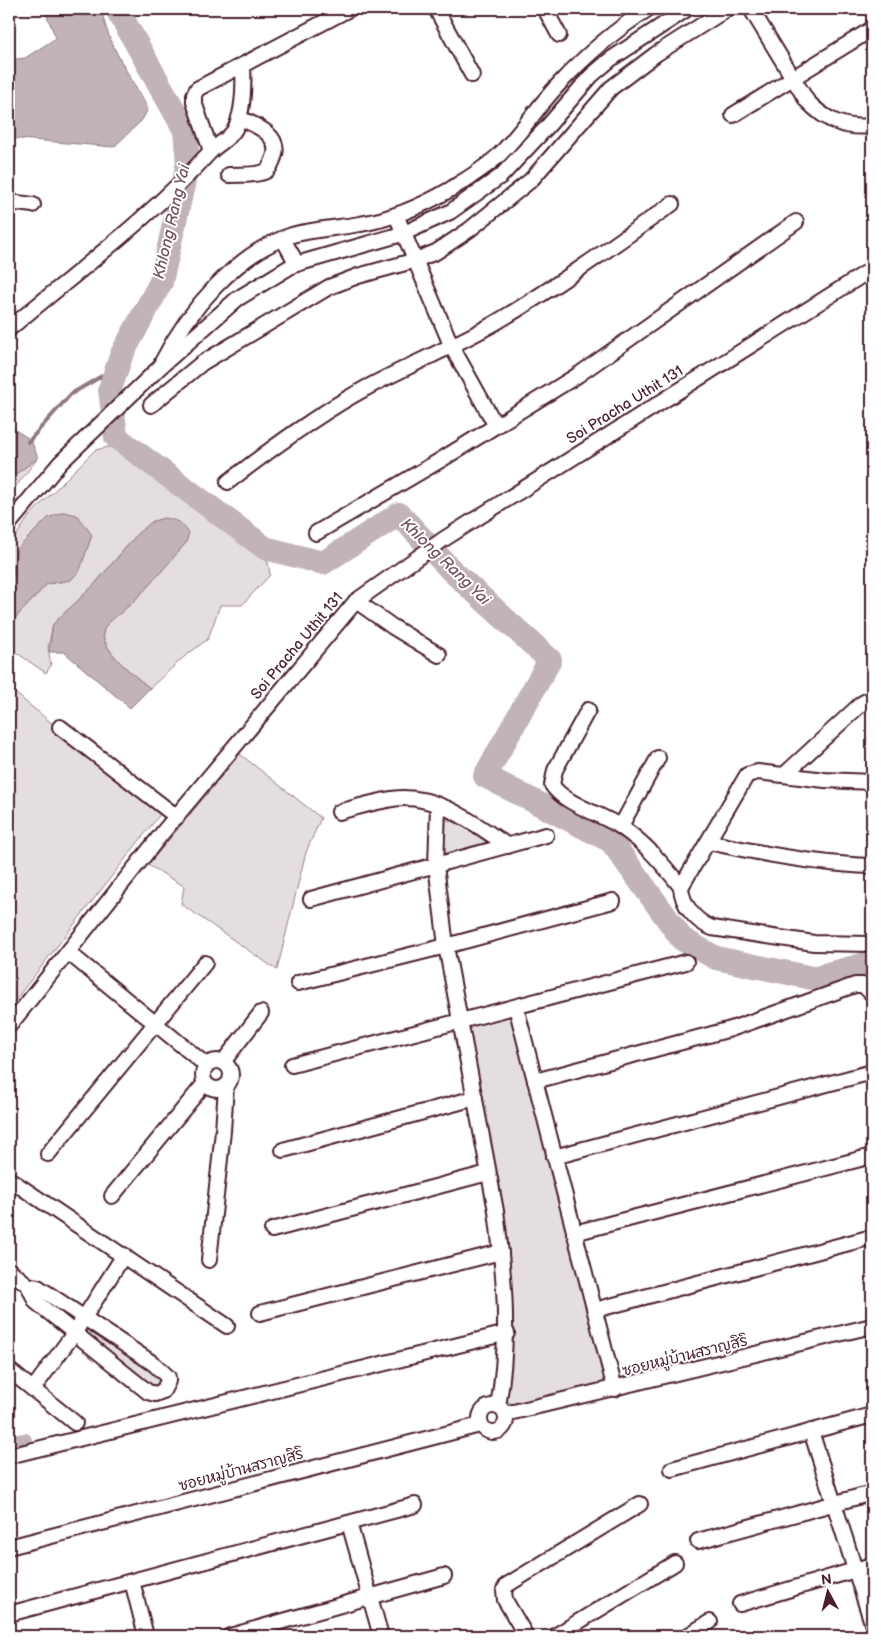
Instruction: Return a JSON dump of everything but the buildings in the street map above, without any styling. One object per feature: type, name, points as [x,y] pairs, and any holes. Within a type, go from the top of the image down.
[{"type":"street","points":[[207,156],[194,95],[205,84],[243,66],[349,9]]},
{"type":"street","points":[[436,9],[472,75]]},
{"type":"street","points":[[545,9],[559,36]]},
{"type":"street","points":[[157,370],[173,344],[218,282],[248,259],[283,239],[396,215],[423,204],[484,168],[500,154],[582,60],[608,36],[648,9]]},
{"type":"street","points":[[9,524],[60,463],[157,370],[237,299],[296,264],[402,234],[450,212],[501,176],[548,127],[591,76],[618,54],[687,9]]},
{"type":"street","points":[[151,405],[202,363],[329,287],[344,280],[413,261],[436,252],[469,230],[531,180],[610,88],[632,70],[727,9]]},
{"type":"street","points":[[751,9],[807,101],[818,112],[843,126],[872,126]]},
{"type":"street","points":[[733,115],[872,29]]},
{"type":"street","points":[[9,329],[167,196],[229,137],[239,118],[244,85],[243,66]]},
{"type":"street","points":[[229,175],[262,173],[270,168],[275,158],[274,141],[268,133],[239,118]]},
{"type":"street","points":[[9,202],[33,205]]},
{"type":"street","points":[[228,482],[283,441],[364,389],[452,347],[565,279],[672,204]]},
{"type":"street","points":[[396,215],[413,261],[452,347],[496,426]]},
{"type":"street","points":[[316,533],[578,375],[796,222]]},
{"type":"street","points":[[283,239],[296,264]]},
{"type":"street","name":"Soi Pracha Uthit 131","points":[[9,1026],[177,817],[356,601],[444,539],[872,268]]},
{"type":"street","points":[[356,601],[393,627],[439,655]]},
{"type":"street","points":[[784,775],[861,704],[872,698]]},
{"type":"street","points":[[588,710],[555,770],[552,785],[561,795],[621,826],[658,858],[681,887],[682,897],[692,914],[700,922],[712,928],[814,943],[872,944]]},
{"type":"street","points":[[60,727],[177,817]]},
{"type":"street","points":[[621,826],[658,758]]},
{"type":"street","points":[[681,887],[709,842],[744,777],[758,772],[825,780],[872,782]]},
{"type":"street","points":[[339,812],[394,799],[422,800],[465,817],[508,846]]},
{"type":"street","points":[[438,806],[436,865],[446,946],[475,1098],[501,1252],[506,1333],[502,1411]]},
{"type":"street","points":[[311,899],[546,835]]},
{"type":"street","points":[[709,842],[823,863],[872,866]]},
{"type":"street","points":[[298,983],[613,901]]},
{"type":"street","points":[[69,952],[206,1065]]},
{"type":"street","points":[[292,1065],[686,962]]},
{"type":"street","points":[[48,1154],[205,963]]},
{"type":"street","points":[[535,1081],[731,1029],[855,985],[863,985],[872,994]]},
{"type":"street","points":[[516,1007],[615,1389]]},
{"type":"street","points":[[223,1062],[261,1013]]},
{"type":"street","points":[[209,1260],[226,1086],[231,1073],[223,1062],[214,1061],[206,1065],[202,1074],[205,1083],[217,1089],[226,1086]]},
{"type":"street","points":[[554,1157],[872,1072]]},
{"type":"street","points":[[112,1196],[205,1083]]},
{"type":"street","points":[[283,1150],[475,1098]]},
{"type":"street","points":[[574,1233],[872,1156]]},
{"type":"street","points":[[272,1230],[488,1173]]},
{"type":"street","points":[[9,1179],[227,1326]]},
{"type":"street","points":[[595,1310],[872,1237]]},
{"type":"street","points":[[260,1312],[501,1252]]},
{"type":"street","points":[[33,1389],[75,1332],[124,1255]]},
{"type":"street","points":[[9,1272],[28,1285],[38,1287],[167,1374],[168,1382],[163,1391],[154,1394],[148,1392],[36,1302],[28,1285]]},
{"type":"street","name":"ซอยหมู่บ้านสราญสิริ","points":[[502,1411],[505,1425],[498,1432],[488,1432],[480,1424],[480,1414],[493,1406],[502,1411],[615,1389],[872,1326]]},
{"type":"street","points":[[9,1456],[506,1333]]},
{"type":"street","points":[[9,1370],[75,1423]]},
{"type":"street","points":[[672,1469],[872,1415]]},
{"type":"street","name":"ซอยหมู่บ้านสราญสิริ","points":[[9,1547],[480,1424]]},
{"type":"street","points":[[811,1431],[872,1622]]},
{"type":"street","points":[[698,1541],[872,1493]]},
{"type":"street","points":[[526,1636],[506,1600],[504,1590],[507,1585],[640,1504]]},
{"type":"street","points":[[9,1614],[416,1505]]},
{"type":"street","points":[[349,1523],[381,1636]]},
{"type":"street","points":[[555,1636],[675,1563]]},
{"type":"street","points":[[740,1604],[872,1564]]},
{"type":"street","points":[[230,1636],[444,1576]]},
{"type":"street","points":[[132,1581],[146,1636]]},
{"type":"street","points":[[687,1636],[710,1622]]},
{"type":"shaded area","points":[[44,9],[102,9],[108,34],[120,60],[148,109],[142,120],[114,147],[9,138],[9,60],[25,58],[56,38]]},
{"type":"shaded area","points":[[9,426],[31,440],[38,458],[9,479]]},
{"type":"shaded area","points":[[109,447],[123,451],[268,562],[270,575],[242,605],[220,605],[208,639],[184,657],[150,688],[120,662],[106,644],[103,636],[104,629],[109,622],[132,603],[139,532],[93,586],[53,624],[48,648],[51,665],[46,673],[14,651],[9,651],[9,625],[47,584],[71,580],[64,512],[48,518],[17,549],[12,577],[9,580],[9,546],[30,515],[95,450]]},
{"type":"shaded area","points":[[38,458],[9,495],[9,479]]},
{"type":"shaded area","points":[[64,512],[77,515],[92,535],[80,570],[71,580],[47,584],[9,625],[9,580],[12,577],[17,549],[48,518]]},
{"type":"shaded area","points":[[164,518],[172,519],[184,527],[189,533],[186,543],[140,595],[108,624],[103,633],[104,640],[114,655],[129,671],[150,688],[130,708],[64,652],[49,652],[53,624],[93,586],[139,532],[153,521]]},
{"type":"shaded area","points":[[9,688],[161,813],[9,1008]]},
{"type":"shaded area","points":[[240,754],[321,818],[306,852],[277,970],[181,904],[184,886],[148,865]]},
{"type":"shaded area","points":[[444,819],[463,825],[486,837],[486,846],[447,857],[443,854],[441,841]]},
{"type":"shaded area","points":[[511,1016],[607,1380],[606,1386],[513,1405],[506,1400],[511,1334],[510,1267],[468,1027]]},
{"type":"shaded area","points":[[88,1328],[163,1376],[160,1388],[153,1389],[84,1333]]},
{"type":"waterway","name":"Khlong Rang Yai","points":[[117,9],[185,130],[188,163],[161,282],[121,356],[110,389],[116,437],[265,548],[323,563],[399,514],[451,570],[550,660],[485,776],[611,841],[682,939],[716,958],[812,978],[866,964],[872,972]]},
{"type":"waterway","points":[[28,442],[71,394],[117,367]]},
{"type":"waterway","points":[[9,1443],[25,1440]]}]
